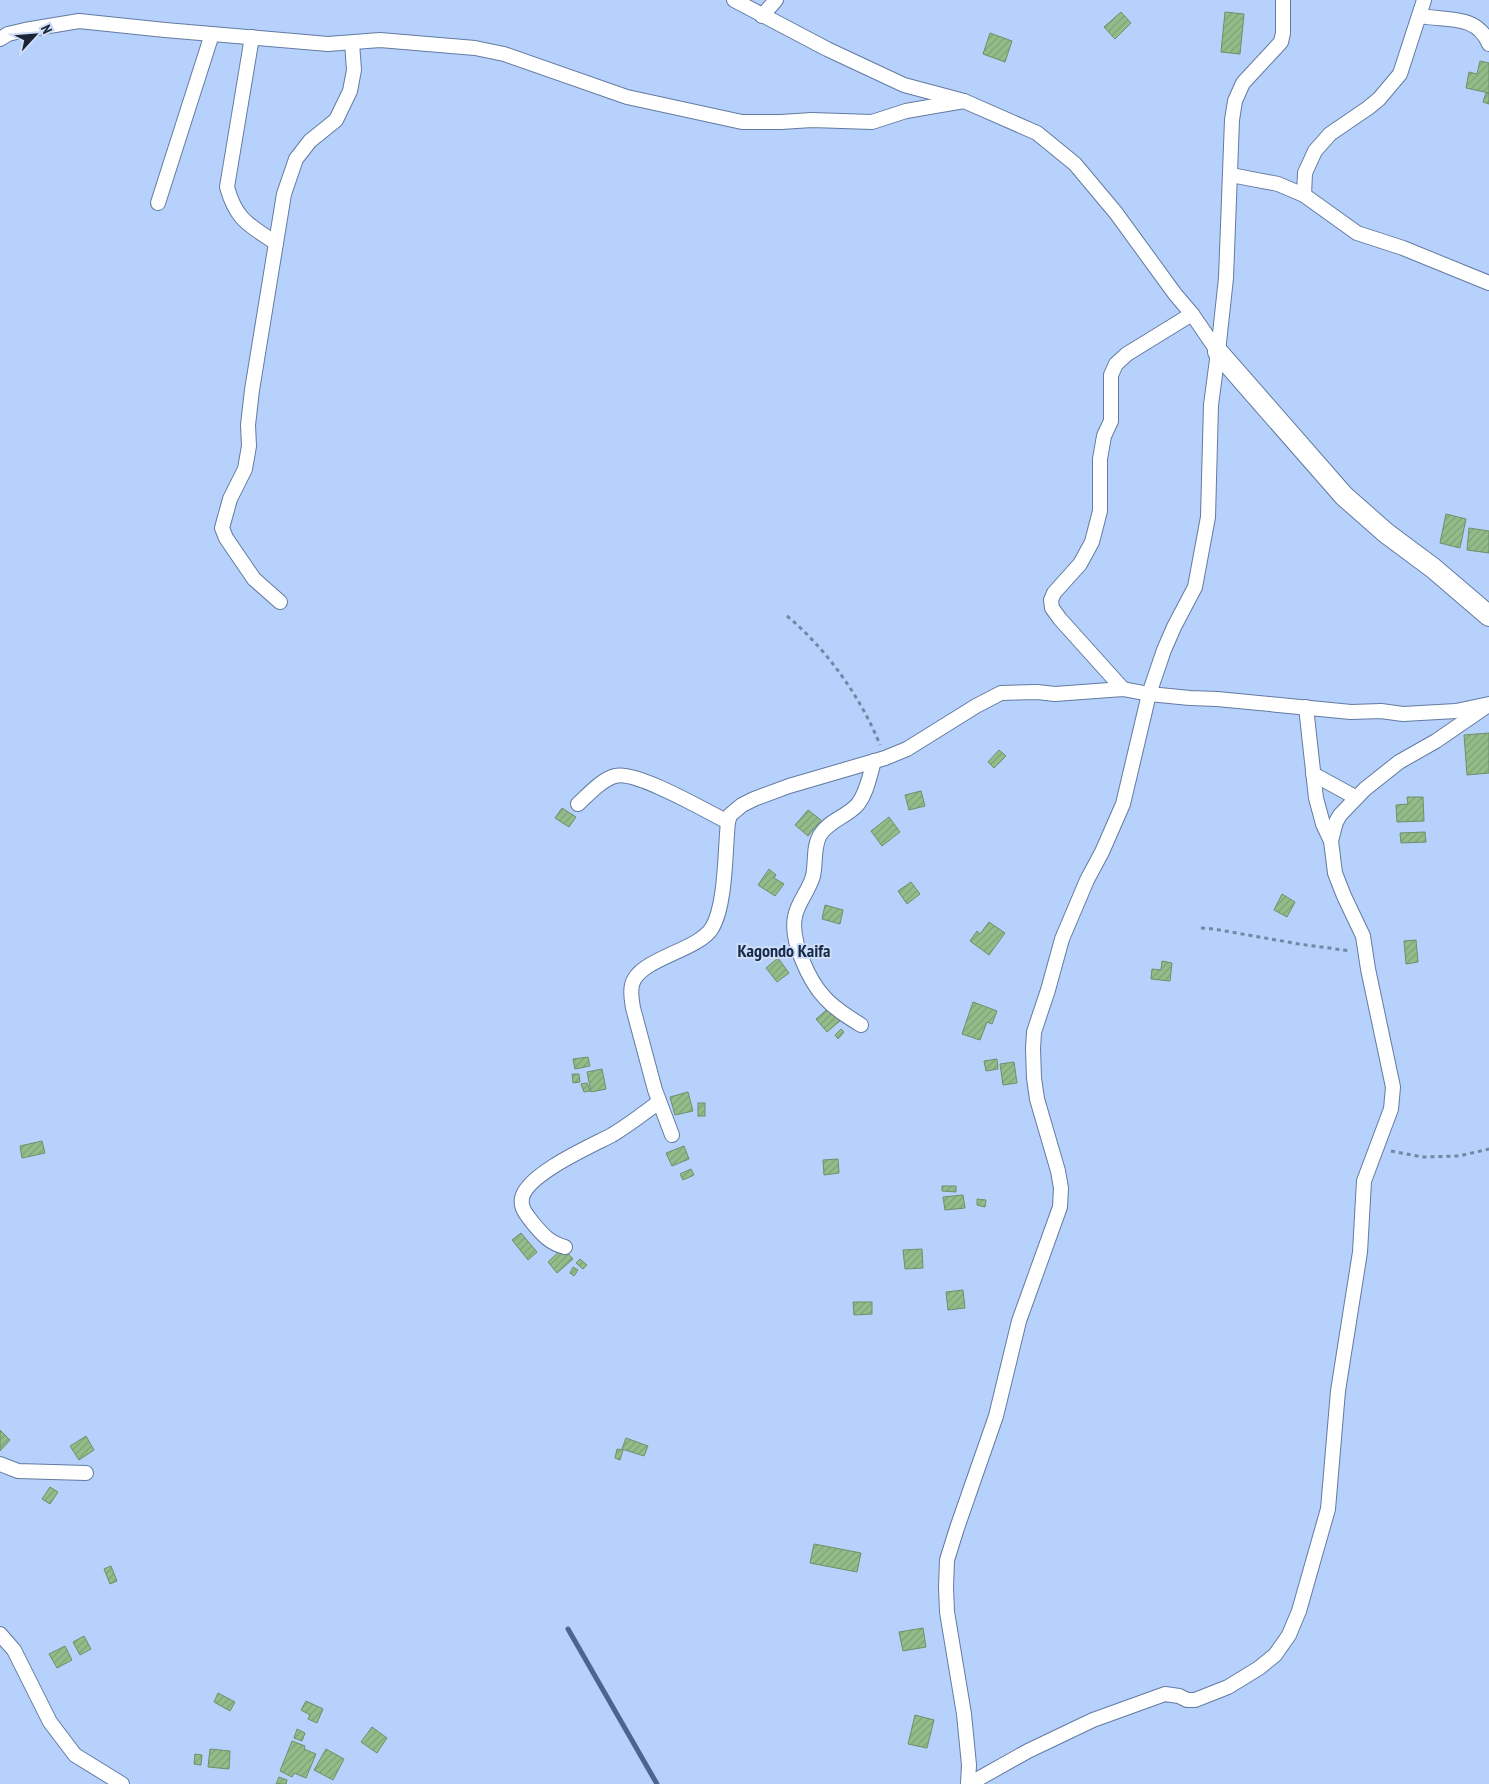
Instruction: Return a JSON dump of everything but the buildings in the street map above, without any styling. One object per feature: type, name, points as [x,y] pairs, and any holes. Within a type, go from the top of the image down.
[{"type":"street","points":[[734,0],[827,49],[904,84],[964,101],[1036,132],[1075,164],[1116,213],[1175,294],[1192,314],[1218,352],[1344,496],[1386,533],[1433,568],[1489,616]]},
{"type":"street","points":[[762,16],[776,0]]},
{"type":"street","points":[[1283,0],[1283,33],[1281,42],[1243,84],[1236,101],[1232,120],[1226,278],[1211,405],[1208,517],[1195,586],[1174,627],[1149,694],[1123,804],[1102,852],[1087,880],[1062,939],[1034,1032],[1035,1085],[1044,1128],[1058,1171],[1061,1188],[1060,1207],[1019,1321],[996,1416],[947,1560],[947,1612],[964,1714],[969,1784],[1028,1750],[1093,1720],[1165,1694],[1179,1696],[1187,1700],[1195,1700],[1228,1687],[1259,1668],[1275,1654],[1289,1635],[1299,1611],[1328,1509],[1338,1391],[1360,1252],[1364,1181],[1391,1109],[1392,1087],[1363,936],[1335,873],[1331,841],[1322,824],[1316,798],[1306,707]]},
{"type":"street","points":[[1304,195],[1305,172],[1315,151],[1330,134],[1379,99],[1400,74],[1424,0]]},
{"type":"street","points":[[1420,16],[1468,22],[1482,30],[1489,44]]},
{"type":"street","points":[[0,39],[8,34],[25,30],[79,21],[328,44],[380,40],[475,48],[504,54],[626,97],[742,122],[812,120],[872,122],[906,111],[964,101]]},
{"type":"street","points":[[158,203],[212,34]]},
{"type":"street","points":[[252,37],[227,187],[231,201],[239,216],[276,243]]},
{"type":"street","points":[[280,602],[254,580],[226,538],[222,528],[230,499],[246,468],[252,390],[284,194],[296,159],[310,141],[336,120],[350,91],[354,70],[352,43]]},
{"type":"street","points":[[1231,175],[1278,184],[1304,195],[1357,233],[1403,248],[1489,283]]},
{"type":"street","points":[[1123,689],[1060,619],[1052,608],[1051,600],[1054,593],[1080,564],[1092,542],[1100,511],[1100,459],[1104,436],[1111,421],[1111,375],[1116,364],[1127,354],[1192,314]]},
{"type":"street","points":[[672,1135],[659,1102],[633,1008],[631,996],[632,983],[644,969],[695,942],[710,931],[717,920],[722,894],[728,822],[730,815],[742,805],[789,786],[879,759],[913,746],[976,706],[1001,693],[1037,692],[1055,694],[1123,689],[1149,694],[1350,712],[1381,710],[1403,714],[1456,711],[1489,705]]},
{"type":"street","points":[[1331,841],[1340,815],[1355,797],[1381,774],[1436,741],[1489,705]]},
{"type":"street","points":[[861,1025],[824,997],[814,982],[801,959],[794,932],[794,918],[798,907],[809,890],[818,837],[830,824],[857,804],[879,759]]},
{"type":"street","points":[[1313,774],[1355,797]]},
{"type":"street","points":[[578,804],[594,789],[615,776],[625,776],[647,781],[728,822]]},
{"type":"street","points":[[565,1247],[554,1244],[545,1237],[525,1212],[522,1197],[526,1189],[535,1179],[571,1156],[611,1135],[659,1102]]},
{"type":"street","points":[[0,1464],[18,1471],[86,1473]]},
{"type":"street","points":[[0,1634],[14,1650],[50,1722],[75,1755],[122,1784]]},
{"type":"path","points":[[787,616],[800,627],[845,680],[869,718],[879,759]]},
{"type":"path","points":[[1201,928],[1327,948],[1365,951]]},
{"type":"path","points":[[1376,1147],[1422,1157],[1459,1156],[1489,1148]]},
{"type":"waterway","points":[[568,1629],[657,1784]]},
{"type":"district","name":"Kagondo Kaifa","points":[[784,951]]}]
